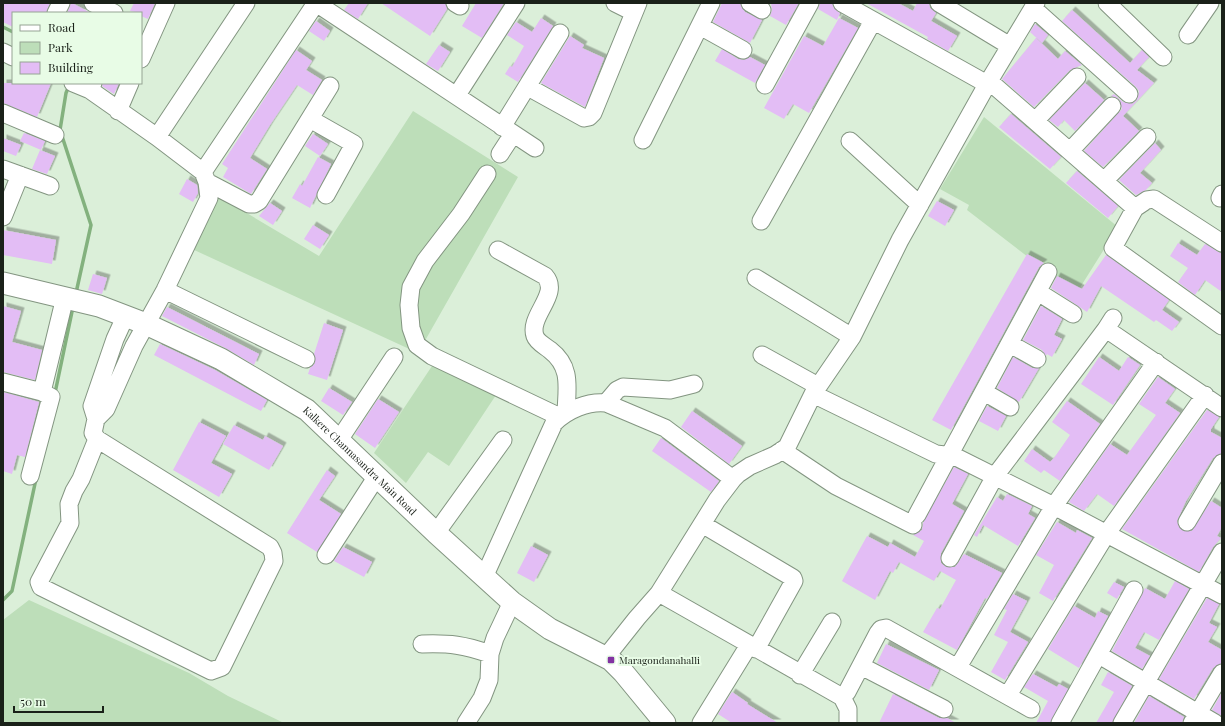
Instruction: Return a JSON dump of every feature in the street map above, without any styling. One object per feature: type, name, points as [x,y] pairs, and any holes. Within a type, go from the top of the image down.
[{"type":"main road","name":"Kalkere Channasandra Main Road","points":[[3,283],[99,306],[126,315],[221,359],[307,410],[436,533],[512,602],[550,629],[606,658],[624,672],[665,723]]},
{"type":"street","points":[[56,12],[61,3]]},
{"type":"street","points":[[93,3],[112,12]]},
{"type":"street","points":[[142,57],[166,3]]},
{"type":"street","points":[[157,137],[246,3]]},
{"type":"street","points":[[96,419],[106,409],[146,324],[165,290],[209,198],[205,177],[316,3],[535,148]]},
{"type":"street","points":[[457,95],[516,3]]},
{"type":"street","points":[[528,86],[584,118],[589,117],[593,113],[636,8],[615,3]]},
{"type":"street","points":[[643,140],[673,83],[711,3]]},
{"type":"street","points":[[765,85],[810,3]]},
{"type":"street","points":[[842,3],[988,83],[1036,121],[1135,208]]},
{"type":"street","points":[[939,3],[1010,46]]},
{"type":"street","points":[[1107,3],[1163,57]]},
{"type":"street","points":[[1188,35],[1210,3]]},
{"type":"street","points":[[606,658],[636,618],[659,593],[717,500],[733,479],[750,466],[787,447],[816,390],[852,337],[900,240],[988,83],[1034,5],[1129,94]]},
{"type":"street","points":[[761,221],[873,21]]},
{"type":"street","points":[[700,26],[743,50]]},
{"type":"street","points":[[500,154],[507,130],[528,86],[560,34]]},
{"type":"street","points":[[3,52],[12,56]]},
{"type":"street","points":[[1036,121],[1077,77]]},
{"type":"street","points":[[78,84],[92,87],[118,111],[157,137],[205,177],[249,204],[254,204],[259,201],[330,86]]},
{"type":"street","points":[[118,111],[130,84]]},
{"type":"street","points":[[1070,151],[1112,106]]},
{"type":"street","points":[[3,113],[55,135]]},
{"type":"street","points":[[310,120],[354,144],[326,195]]},
{"type":"street","points":[[1104,181],[1147,137]]},
{"type":"street","points":[[850,141],[920,205]]},
{"type":"street","points":[[3,169],[50,186]]},
{"type":"street","points":[[487,174],[461,214],[425,261],[411,287],[409,304],[411,328],[417,345],[432,356],[563,415]]},
{"type":"street","points":[[3,217],[20,176]]},
{"type":"street","points":[[1222,244],[1154,199],[1147,200],[1135,208],[1113,248],[1222,326]]},
{"type":"street","points":[[498,250],[545,276],[550,282],[550,289],[540,310],[534,328],[534,335],[562,362],[566,370],[563,415]]},
{"type":"street","points":[[782,450],[836,486],[915,520],[1048,272]]},
{"type":"street","points":[[756,278],[852,337]]},
{"type":"street","points":[[165,290],[306,358]]},
{"type":"street","points":[[1038,292],[1073,314]]},
{"type":"street","points":[[42,392],[65,298]]},
{"type":"street","points":[[97,439],[70,504],[70,523],[39,582],[41,587],[211,671],[218,670],[222,667],[274,561],[273,553],[270,547],[97,439],[93,433],[96,419],[92,406],[115,339],[126,315]]},
{"type":"street","points":[[950,558],[995,476],[1110,323],[1156,362],[1222,408]]},
{"type":"street","points":[[1010,344],[1037,359]]},
{"type":"street","points":[[762,355],[816,390],[936,454],[950,455],[995,476],[1222,595]]},
{"type":"street","points":[[339,440],[394,357]]},
{"type":"street","points":[[958,667],[1054,506],[1156,362]]},
{"type":"street","points":[[3,382],[42,392],[51,397],[30,476]]},
{"type":"street","points":[[606,403],[617,390],[623,387],[670,390],[694,384]]},
{"type":"street","points":[[984,392],[1010,407]]},
{"type":"street","points":[[1008,695],[1106,533],[1205,395]]},
{"type":"street","points":[[484,575],[554,423],[563,415],[596,402],[606,403],[665,428],[733,479]]},
{"type":"street","points":[[436,533],[503,440]]},
{"type":"street","points":[[1187,522],[1222,464]]},
{"type":"street","points":[[326,555],[377,476]]},
{"type":"street","points":[[702,524],[794,580],[707,721]]},
{"type":"street","points":[[1122,723],[1222,552]]},
{"type":"street","points":[[1060,723],[1134,590]]},
{"type":"street","points":[[659,593],[842,697],[848,709],[848,723]]},
{"type":"street","points":[[466,723],[482,698],[489,680],[490,654],[495,638],[512,602]]},
{"type":"street","points":[[800,674],[832,622]]},
{"type":"street","points":[[842,697],[848,692],[878,633],[881,629],[886,628],[1031,709]]},
{"type":"street","points":[[422,644],[452,643],[490,654]]},
{"type":"street","points":[[1099,655],[1146,684],[1195,718],[1215,723]]},
{"type":"street","points":[[861,666],[944,709]]},
{"type":"street","points":[[1195,718],[1222,673]]},
{"type":"green space","points":[[413,111],[518,177],[418,353],[192,249],[218,196],[319,256]]},
{"type":"green space","points":[[984,117],[1118,227],[1076,294],[967,210],[969,205],[940,189]]},
{"type":"green space","points":[[436,360],[498,392],[449,466],[428,452],[406,483],[374,453]]},
{"type":"green space","points":[[29,600],[189,673],[228,696],[284,723],[3,723],[3,620]]},
{"type":"building","points":[[5,3],[50,3],[46,12],[12,12],[12,26],[3,22],[3,7]]},
{"type":"building","points":[[72,3],[89,12],[67,12]]},
{"type":"building","points":[[134,3],[155,3],[148,19],[142,16],[142,12],[130,11]]},
{"type":"building","points":[[349,3],[368,3],[358,19],[344,10]]},
{"type":"building","points":[[381,3],[445,3],[447,9],[430,36]]},
{"type":"building","points":[[476,3],[504,3],[482,38],[462,26]]},
{"type":"building","points":[[722,3],[740,3],[745,12],[762,20],[750,43],[713,22]]},
{"type":"building","points":[[771,3],[799,3],[786,25],[770,16],[772,10]]},
{"type":"building","points":[[820,3],[832,3],[834,8],[840,13],[837,20],[818,9]]},
{"type":"building","points":[[866,3],[898,3],[913,11],[917,3],[929,3],[930,8],[936,13],[931,21],[957,36],[948,51],[927,39],[928,37]]},
{"type":"building","points":[[1072,10],[1130,63],[1142,50],[1149,57],[1137,70],[1154,83],[1123,116],[1139,131],[1103,167],[1084,151],[1122,109],[1119,99],[1111,96],[1114,94],[1123,102],[1132,104],[1137,100],[1139,91],[1062,21]]},
{"type":"building","points":[[541,18],[553,26],[518,82],[505,74],[510,66],[512,67],[524,46],[507,35],[516,22],[532,32]]},
{"type":"building","points":[[839,18],[858,28],[809,113],[793,104],[784,119],[764,108],[804,36],[823,46]]},
{"type":"building","points":[[316,21],[330,31],[324,41],[309,31]]},
{"type":"building","points":[[1035,24],[1048,35],[1042,43],[1030,32]]},
{"type":"building","points":[[570,36],[584,45],[582,48],[604,58],[585,107],[541,83]]},
{"type":"building","points":[[1036,38],[1058,59],[1065,51],[1082,65],[1070,70],[1034,107],[1002,79]]},
{"type":"building","points":[[439,45],[450,52],[438,71],[426,64]]},
{"type":"building","points":[[722,49],[738,59],[744,60],[750,57],[765,65],[755,83],[715,61]]},
{"type":"building","points":[[296,50],[312,61],[306,70],[322,80],[313,95],[297,85],[270,125],[250,158],[267,169],[251,194],[223,177],[228,168],[222,164]]},
{"type":"building","points":[[3,83],[51,84],[37,117],[3,103]]},
{"type":"building","points":[[1085,83],[1104,100],[1075,131],[1064,120],[1058,127],[1049,120]]},
{"type":"building","points":[[103,84],[119,84],[114,94],[102,86]]},
{"type":"building","points":[[1011,114],[1061,157],[1050,169],[999,127]]},
{"type":"building","points":[[24,133],[45,141],[41,150],[20,141]]},
{"type":"building","points":[[313,134],[328,144],[320,156],[305,146]]},
{"type":"building","points":[[3,138],[21,145],[16,156],[3,151]]},
{"type":"building","points":[[1155,143],[1161,150],[1140,173],[1152,183],[1146,190],[1136,195],[1119,180]]},
{"type":"building","points":[[40,150],[55,156],[47,174],[32,169]]},
{"type":"building","points":[[318,157],[331,164],[310,208],[292,198],[300,184],[302,186]]},
{"type":"building","points":[[1077,171],[1118,206],[1108,218],[1066,183]]},
{"type":"building","points":[[187,179],[197,185],[198,193],[193,202],[179,194]]},
{"type":"building","points":[[937,201],[954,210],[945,226],[928,216]]},
{"type":"building","points":[[270,203],[282,211],[273,225],[259,216]]},
{"type":"building","points":[[313,225],[329,235],[320,249],[304,239]]},
{"type":"building","points":[[3,230],[56,240],[52,264],[3,255]]},
{"type":"building","points":[[1178,243],[1197,255],[1205,244],[1222,254],[1222,292],[1205,280],[1195,295],[1178,282],[1188,268],[1170,256]]},
{"type":"building","points":[[1027,254],[1044,263],[1039,267],[951,430],[932,420]]},
{"type":"building","points":[[1106,255],[1169,300],[1162,310],[1179,322],[1172,331],[1156,320],[1154,322],[1101,286],[1087,312],[1051,288],[1057,276],[1082,289]]},
{"type":"building","points":[[93,274],[107,278],[102,294],[88,290]]},
{"type":"building","points":[[3,306],[21,311],[12,342],[42,350],[35,380],[3,372]]},
{"type":"building","points":[[1041,306],[1062,319],[1054,335],[1062,339],[1052,357],[1047,354],[1046,356],[1042,350],[1023,340]]},
{"type":"building","points":[[167,307],[259,354],[254,365],[227,349],[162,316]]},
{"type":"building","points":[[324,323],[343,330],[327,380],[308,374],[310,368],[315,363],[314,354]]},
{"type":"building","points":[[160,344],[215,370],[267,400],[261,411],[154,355]]},
{"type":"building","points":[[1013,357],[1032,368],[1039,368],[1019,402],[997,388]]},
{"type":"building","points":[[1099,357],[1119,371],[1128,357],[1140,365],[1113,405],[1081,384]]},
{"type":"building","points":[[1158,377],[1175,389],[1165,403],[1180,413],[1114,506],[1097,494],[1084,511],[1069,502],[1110,444],[1127,455],[1156,415],[1139,404]]},
{"type":"building","points":[[329,388],[352,402],[343,415],[321,401]]},
{"type":"building","points":[[3,392],[39,402],[25,457],[17,455],[12,474],[3,471]]},
{"type":"building","points":[[378,399],[399,412],[375,448],[355,434]]},
{"type":"building","points":[[1067,401],[1100,424],[1060,481],[1044,470],[1041,473],[1024,461],[1032,449],[1050,462],[1054,458],[1070,435],[1052,422]]},
{"type":"building","points":[[987,406],[1006,416],[998,431],[979,421]]},
{"type":"building","points":[[1207,410],[1219,417],[1211,429],[1211,432],[1222,438],[1222,453],[1213,458],[1186,501],[1177,521],[1182,530],[1192,531],[1211,501],[1222,508],[1222,527],[1217,536],[1221,538],[1213,547],[1199,572],[1122,529]]},
{"type":"building","points":[[692,411],[742,446],[729,464],[681,427]]},
{"type":"building","points":[[199,422],[226,436],[211,463],[232,474],[219,497],[173,470]]},
{"type":"building","points":[[234,425],[263,440],[265,436],[283,446],[269,470],[223,444]]},
{"type":"building","points":[[661,438],[719,481],[711,492],[652,451]]},
{"type":"building","points":[[954,467],[968,474],[952,504],[964,511],[941,553],[941,563],[946,567],[955,567],[964,554],[1002,573],[987,599],[985,598],[957,650],[923,632],[937,608],[940,609],[956,580],[940,571],[934,581],[899,562],[893,573],[890,571],[875,600],[842,581],[867,536],[888,547],[890,543],[915,557],[924,541],[913,535],[922,530],[923,523]]},
{"type":"building","points":[[327,470],[335,476],[319,500],[341,514],[317,552],[287,533]]},
{"type":"building","points":[[1007,494],[1032,506],[1028,514],[1035,518],[1018,546],[983,525],[977,537],[974,535],[997,497],[1003,501]]},
{"type":"building","points":[[1057,522],[1076,533],[1077,530],[1092,538],[1053,601],[1039,593],[1054,565],[1036,555]]},
{"type":"building","points":[[531,546],[548,555],[534,582],[517,573]]},
{"type":"building","points":[[343,547],[372,562],[364,577],[334,561]]},
{"type":"building","points":[[1175,581],[1189,589],[1159,640],[1144,632],[1135,648],[1150,656],[1142,669],[1112,651],[1145,588],[1165,599]]},
{"type":"building","points":[[1114,582],[1124,587],[1117,599],[1107,593]]},
{"type":"building","points":[[1013,594],[1027,601],[1010,632],[1028,642],[1005,680],[991,672],[1008,642],[994,635],[1007,610],[1004,609]]},
{"type":"building","points":[[1207,598],[1219,604],[1209,623],[1217,627],[1208,642],[1222,650],[1222,663],[1213,668],[1194,699],[1159,679]]},
{"type":"building","points":[[1074,606],[1095,618],[1098,611],[1108,616],[1079,668],[1048,649]]},
{"type":"building","points":[[886,644],[939,670],[929,690],[877,663]]},
{"type":"building","points":[[1108,672],[1132,686],[1112,723],[1096,723],[1114,692],[1101,685]]},
{"type":"building","points":[[1033,674],[1057,687],[1059,684],[1068,689],[1050,723],[1036,723],[1048,701],[1024,687]]},
{"type":"building","points":[[732,692],[748,703],[747,704],[778,723],[732,723],[718,714]]},
{"type":"building","points":[[1222,692],[1222,716],[1212,710]]},
{"type":"building","points":[[893,694],[939,718],[947,718],[956,723],[879,723]]},
{"type":"building","points":[[1149,696],[1184,717],[1182,723],[1134,723]]},
{"type":"waterway","points":[[3,27],[12,32]]},
{"type":"waterway","points":[[69,86],[66,93],[60,130],[91,225],[76,293]]},
{"type":"waterway","points":[[55,393],[73,307]]},
{"type":"waterway","points":[[3,600],[12,591],[36,479]]},
{"type":"place","name":"Maragondanahalli","points":[[611,660]]}]
